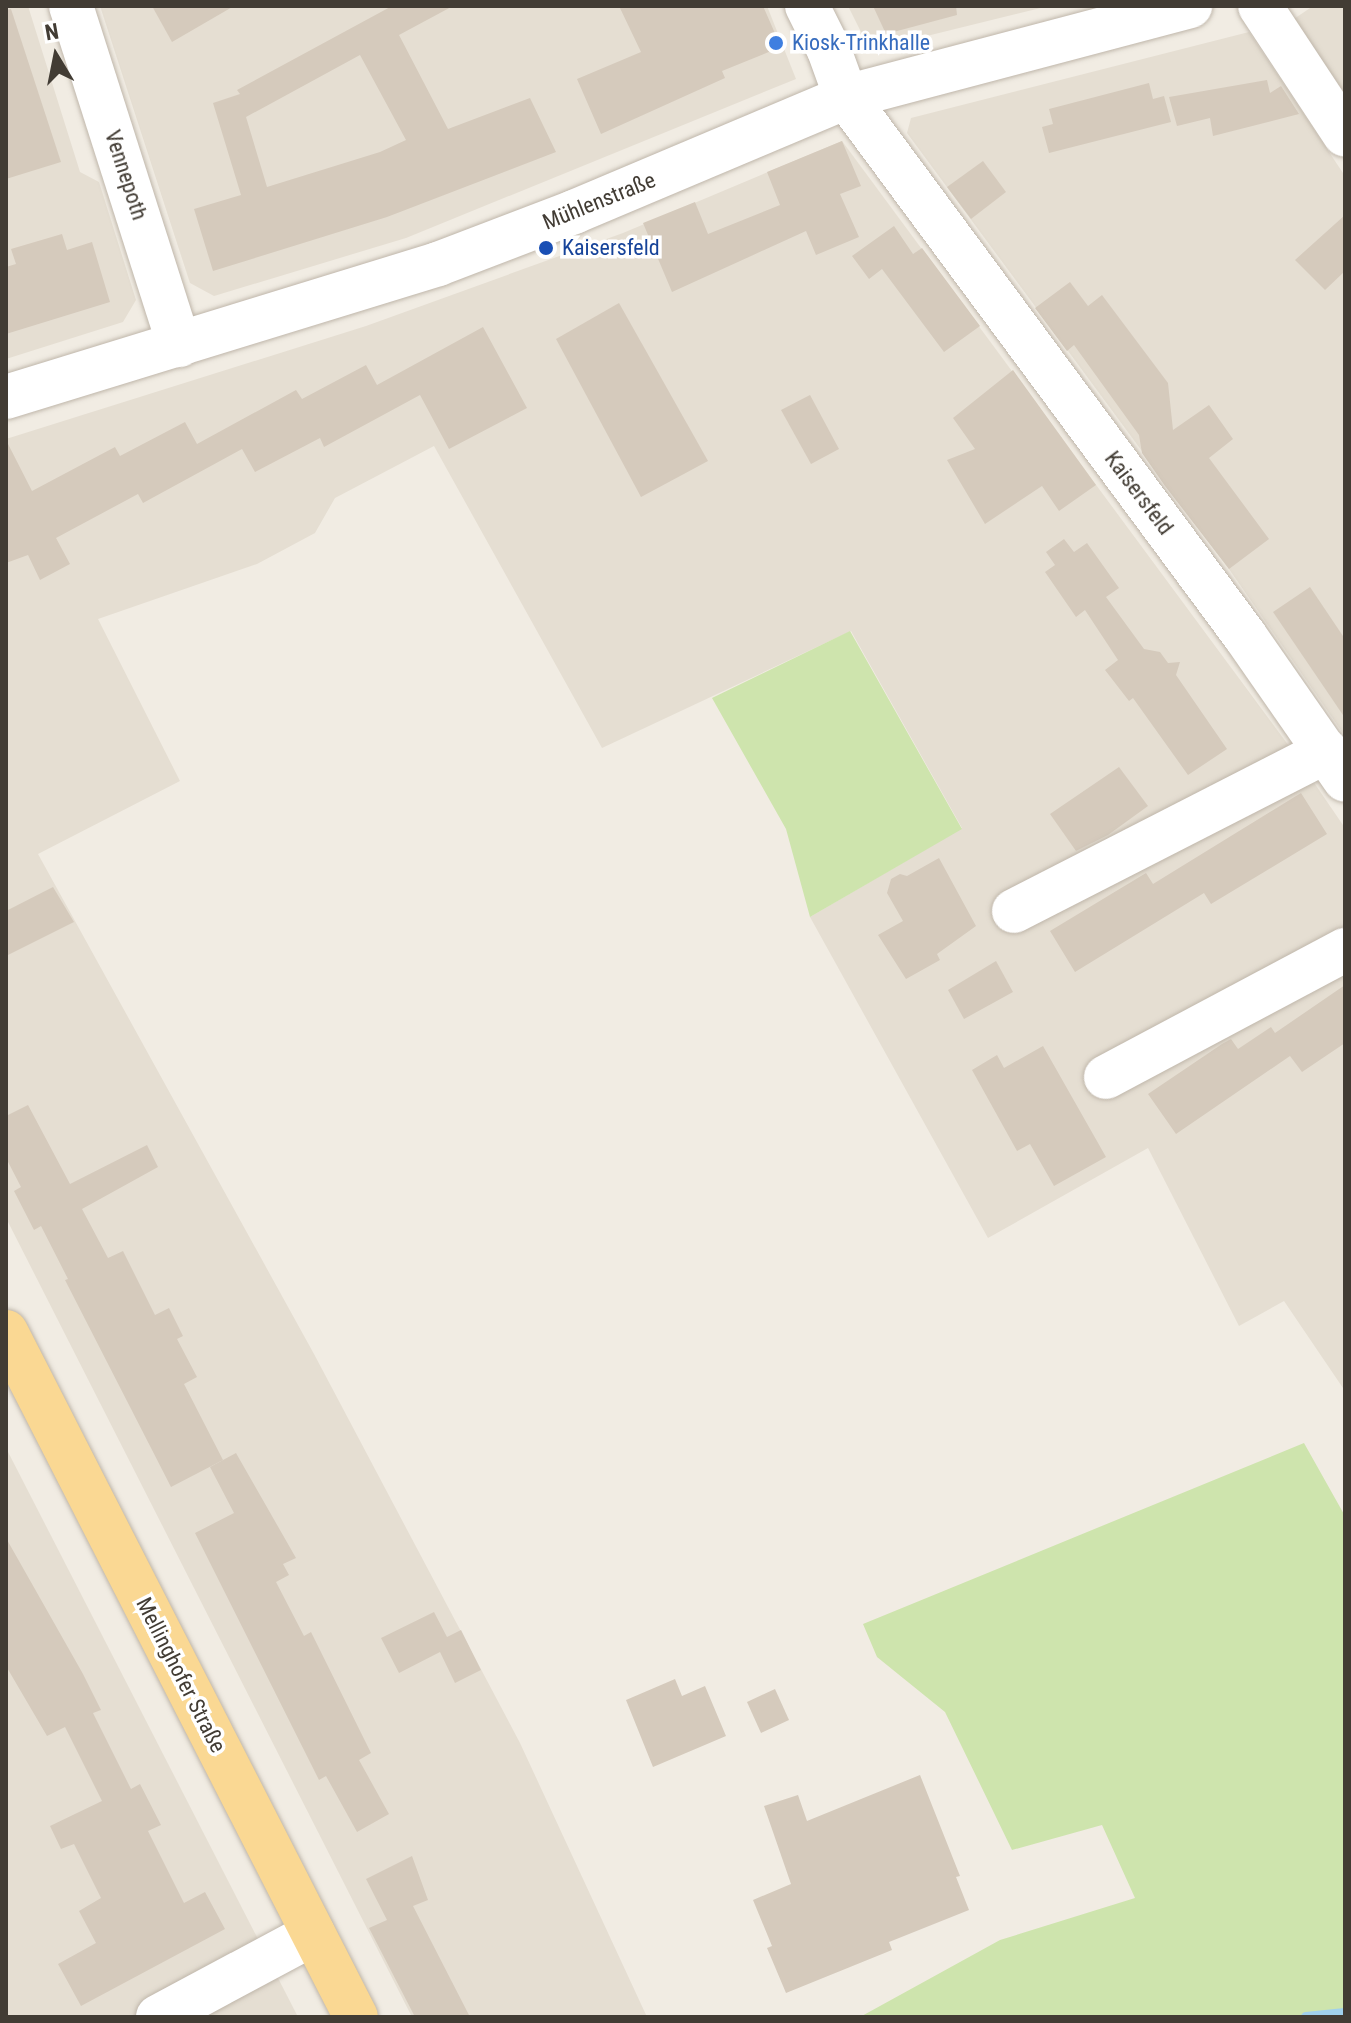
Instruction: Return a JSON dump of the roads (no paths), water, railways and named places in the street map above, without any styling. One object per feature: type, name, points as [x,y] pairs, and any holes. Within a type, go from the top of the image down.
[{"type":"main road","name":"Mellinghofer Straße","points":[[12,1356],[356,2017]]},
{"type":"street","name":"Vennepoth","points":[[71,6],[179,345]]},
{"type":"street","name":"Kaisersfeld","points":[[807,6],[829,50],[846,97],[1245,636],[1335,765]]},
{"type":"street","name":"Mühlenstraße","points":[[6,397],[461,255],[714,154],[846,97],[1190,6]]},
{"type":"street","points":[[1260,6],[1345,135]]},
{"type":"street","points":[[1014,911],[1335,765]]},
{"type":"street","points":[[1106,1077],[1345,950]]},
{"type":"street","points":[[158,2017],[313,1934]]},
{"type":"waterway","points":[[1306,2017],[1345,2013]]},
{"type":"place","name":"Kiosk-Trinkhalle","points":[[776,43]]},
{"type":"place","name":"Kaisersfeld","points":[[546,248]]}]
